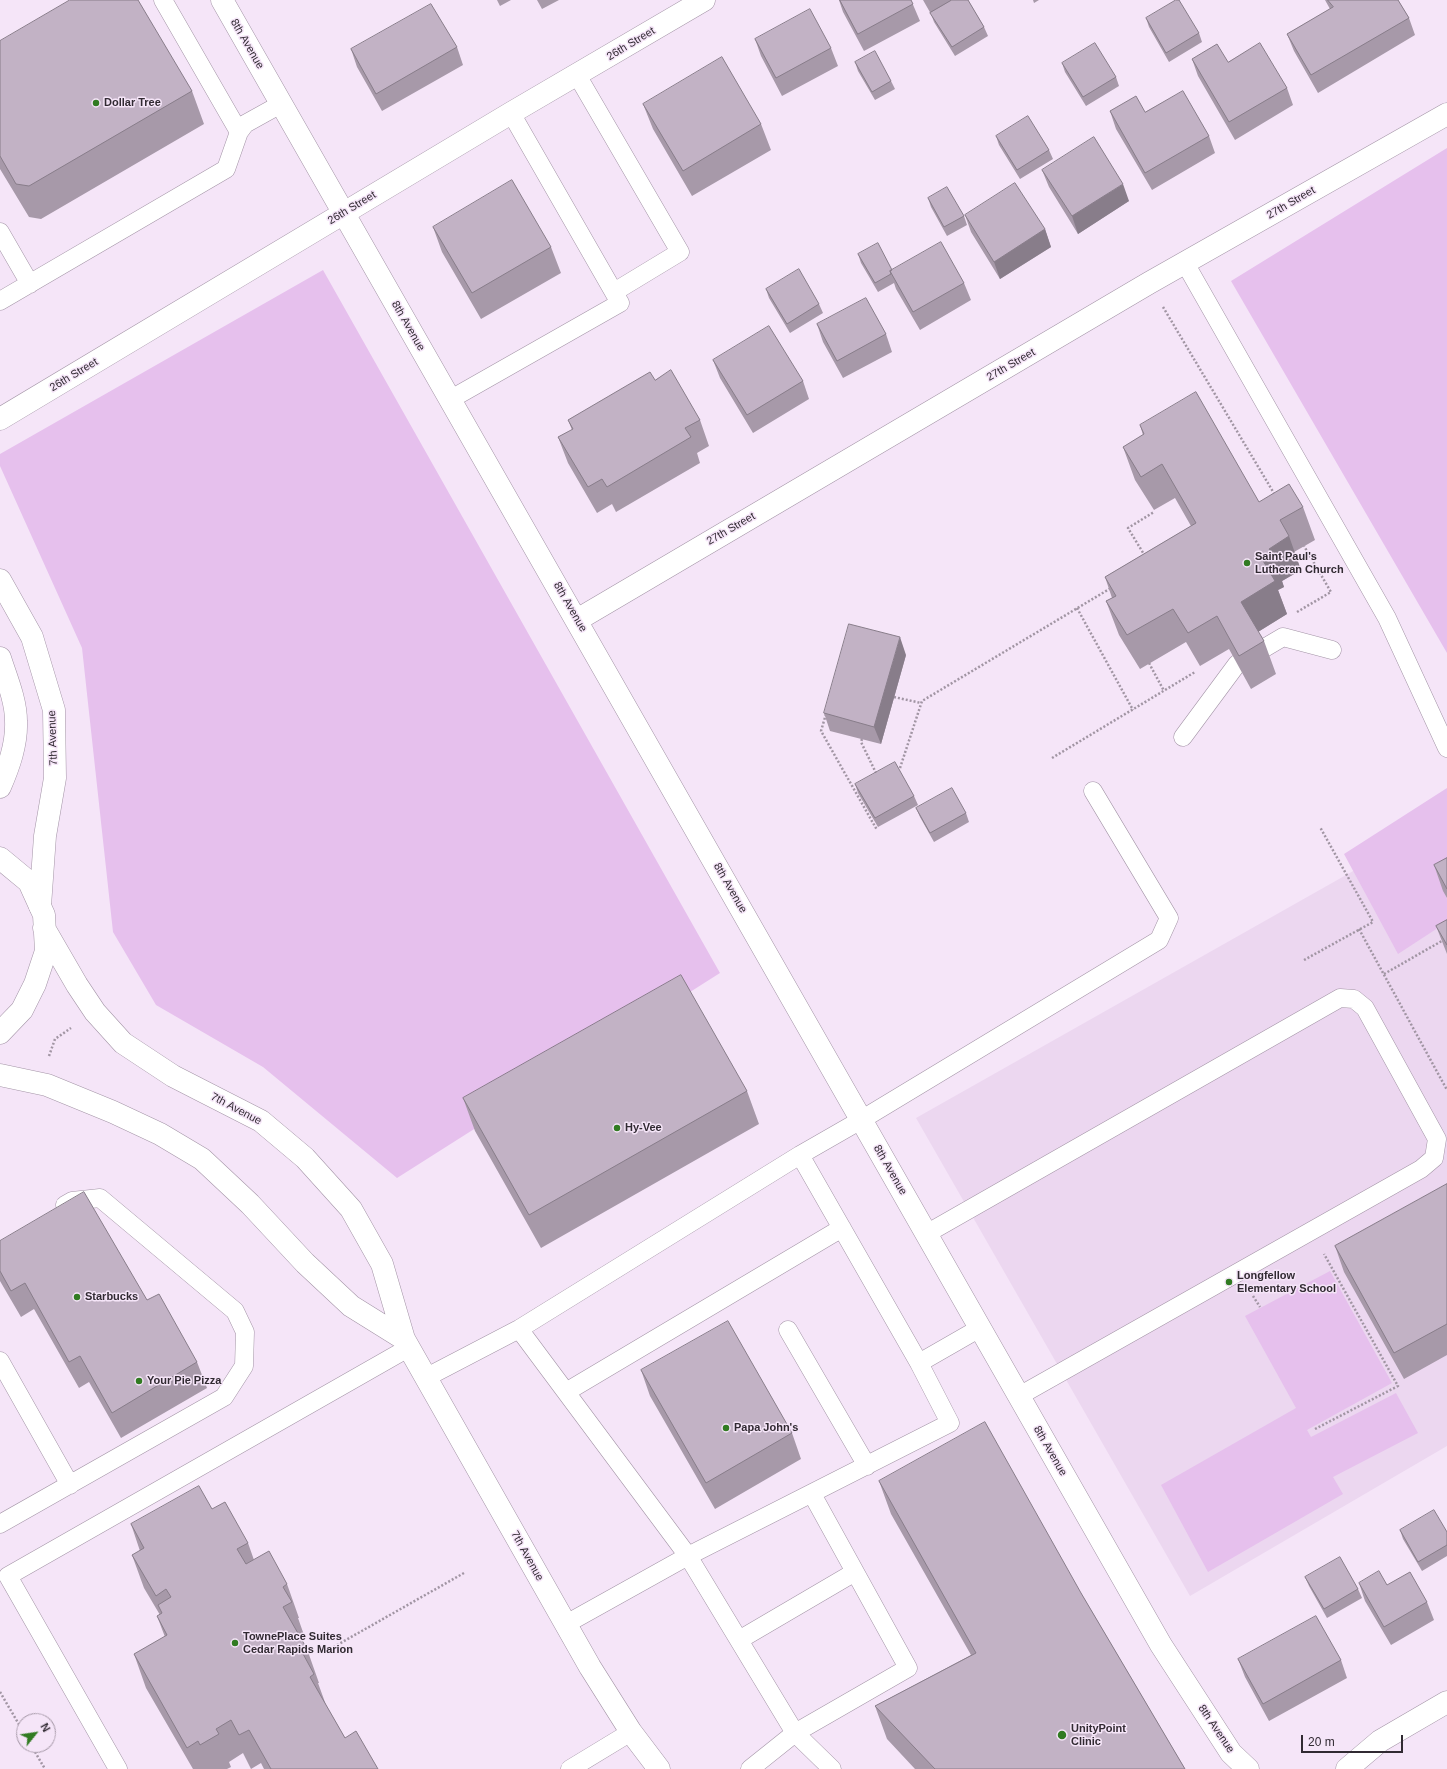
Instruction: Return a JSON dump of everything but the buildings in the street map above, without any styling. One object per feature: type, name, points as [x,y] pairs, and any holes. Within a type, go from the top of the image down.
[{"type":"street","name":"8th Avenue","points":[[222,0],[1161,1645],[1231,1753],[1248,1769]]},
{"type":"street","name":"26th Street","points":[[0,419],[511,113],[704,0]]},
{"type":"street","name":"27th Street","points":[[577,620],[1149,283],[1447,114]]},
{"type":"street","name":"7th Avenue","points":[[0,580],[32,637],[54,710],[55,778],[46,829],[40,906]]},
{"type":"street","points":[[0,658],[9,685],[16,720],[11,760],[0,787]]},
{"type":"street","points":[[0,858],[29,882],[44,915],[46,951],[35,984],[22,1010],[0,1033]]},
{"type":"street","name":"7th Avenue","points":[[44,928],[77,985],[95,1012],[123,1043],[172,1076],[261,1121],[305,1158],[351,1209],[382,1264],[407,1343],[590,1667],[632,1732],[659,1769]]},
{"type":"street","name":"7th Avenue","points":[[0,1076],[47,1085],[113,1112],[160,1134],[202,1159],[250,1204],[305,1263],[351,1306],[407,1343]]},
{"type":"street","points":[[1347,1769],[1380,1741],[1447,1702]]},
{"type":"lane","points":[[163,0],[239,132]]},
{"type":"lane","points":[[577,75],[680,252],[614,292]]},
{"type":"lane","points":[[0,301],[226,169],[239,132],[245,124],[281,104]]},
{"type":"lane","points":[[451,399],[620,303],[511,113]]},
{"type":"lane","points":[[0,232],[30,284]]},
{"type":"lane","points":[[1185,263],[1387,618],[1447,748]]},
{"type":"lane","points":[[1261,650],[1283,637],[1332,650]]},
{"type":"lane","points":[[1183,737],[1237,664]]},
{"type":"lane","points":[[427,1377],[519,1329],[800,1155],[861,1120],[1159,940],[1169,918],[1093,791]]},
{"type":"lane","points":[[926,1234],[1340,998],[1354,999],[1366,1008],[1437,1139],[1434,1158],[1421,1169],[1019,1396]]},
{"type":"lane","points":[[566,1624],[688,1556],[950,1423],[919,1363],[800,1155]]},
{"type":"lane","points":[[0,1524],[224,1397],[244,1366],[245,1332],[235,1311],[100,1198],[72,1201],[52,1213]]},
{"type":"lane","points":[[566,1392],[842,1228]]},
{"type":"lane","points":[[919,1363],[980,1328]]},
{"type":"lane","points":[[519,1329],[688,1556],[795,1733],[832,1769]]},
{"type":"lane","points":[[788,1330],[867,1466]]},
{"type":"lane","points":[[118,1769],[4,1569],[407,1343]]},
{"type":"lane","points":[[0,1361],[70,1484]]},
{"type":"lane","points":[[750,1769],[795,1733],[908,1668],[812,1494]]},
{"type":"lane","points":[[739,1640],[855,1572]]},
{"type":"lane","points":[[570,1769],[632,1732]]},
{"type":"path","points":[[1149,283],[1276,496]]},
{"type":"path","points":[[1147,559],[1128,528],[1154,512]]},
{"type":"path","points":[[1304,546],[1331,592]]},
{"type":"path","points":[[900,768],[922,701],[1117,584]]},
{"type":"path","points":[[1077,608],[1133,710]]},
{"type":"path","points":[[1149,663],[1164,691]]},
{"type":"path","points":[[1052,758],[1197,671]]},
{"type":"path","points":[[894,697],[921,704]]},
{"type":"path","points":[[827,709],[821,731],[877,830]]},
{"type":"path","points":[[862,739],[878,777]]},
{"type":"path","points":[[896,766],[902,763]]},
{"type":"path","points":[[872,780],[884,774]]},
{"type":"path","points":[[855,790],[861,787]]},
{"type":"path","points":[[1304,960],[1373,922],[1320,827]]},
{"type":"path","points":[[1359,929],[1447,1090]]},
{"type":"path","points":[[1384,974],[1447,938]]},
{"type":"path","points":[[48,1058],[55,1039],[73,1027]]},
{"type":"path","points":[[1443,1082],[1447,1080]]},
{"type":"path","points":[[1315,1429],[1398,1386],[1323,1251]]},
{"type":"path","points":[[1250,1292],[1260,1307]]},
{"type":"path","points":[[330,1649],[464,1573]]},
{"type":"path","points":[[0,1692],[16,1719]]},
{"type":"path","points":[[36,1753],[45,1769]]},
{"type":"shaded area","points":[[1447,148],[1447,653],[1231,281]]},
{"type":"shaded area","points":[[323,270],[720,973],[397,1178],[263,1067],[156,1005],[113,932],[82,648],[0,466],[0,454]]},
{"type":"shaded area","points":[[1447,788],[1447,863],[1437,870],[1447,899],[1447,922],[1398,954],[1344,854]]},
{"type":"shaded area","name":"Longfellow Elementary School","points":[[1447,818],[1447,1446],[1190,1596],[916,1118]]},
{"type":"shaded area","points":[[1330,1271],[1392,1383],[1307,1430],[1311,1437],[1396,1393],[1418,1433],[1333,1477],[1343,1494],[1208,1572],[1161,1485],[1296,1408],[1245,1316]]},
{"type":"place","name":"Dollar Tree","points":[[96,103]]},
{"type":"place","name":"Saint Paul's Lutheran Church","points":[[1247,563]]},
{"type":"place","name":"Hy-Vee","points":[[617,1128]]},
{"type":"place","name":"Longfellow Elementary School","points":[[1229,1282]]},
{"type":"place","name":"Starbucks","points":[[77,1297]]},
{"type":"place","name":"Your Pie Pizza","points":[[139,1381]]},
{"type":"place","name":"Papa John's","points":[[726,1428]]},
{"type":"place","name":"TownePlace Suites Cedar Rapids Marion","points":[[235,1643]]},
{"type":"place","name":"UnityPoint Clinic","points":[[1062,1735]]}]
